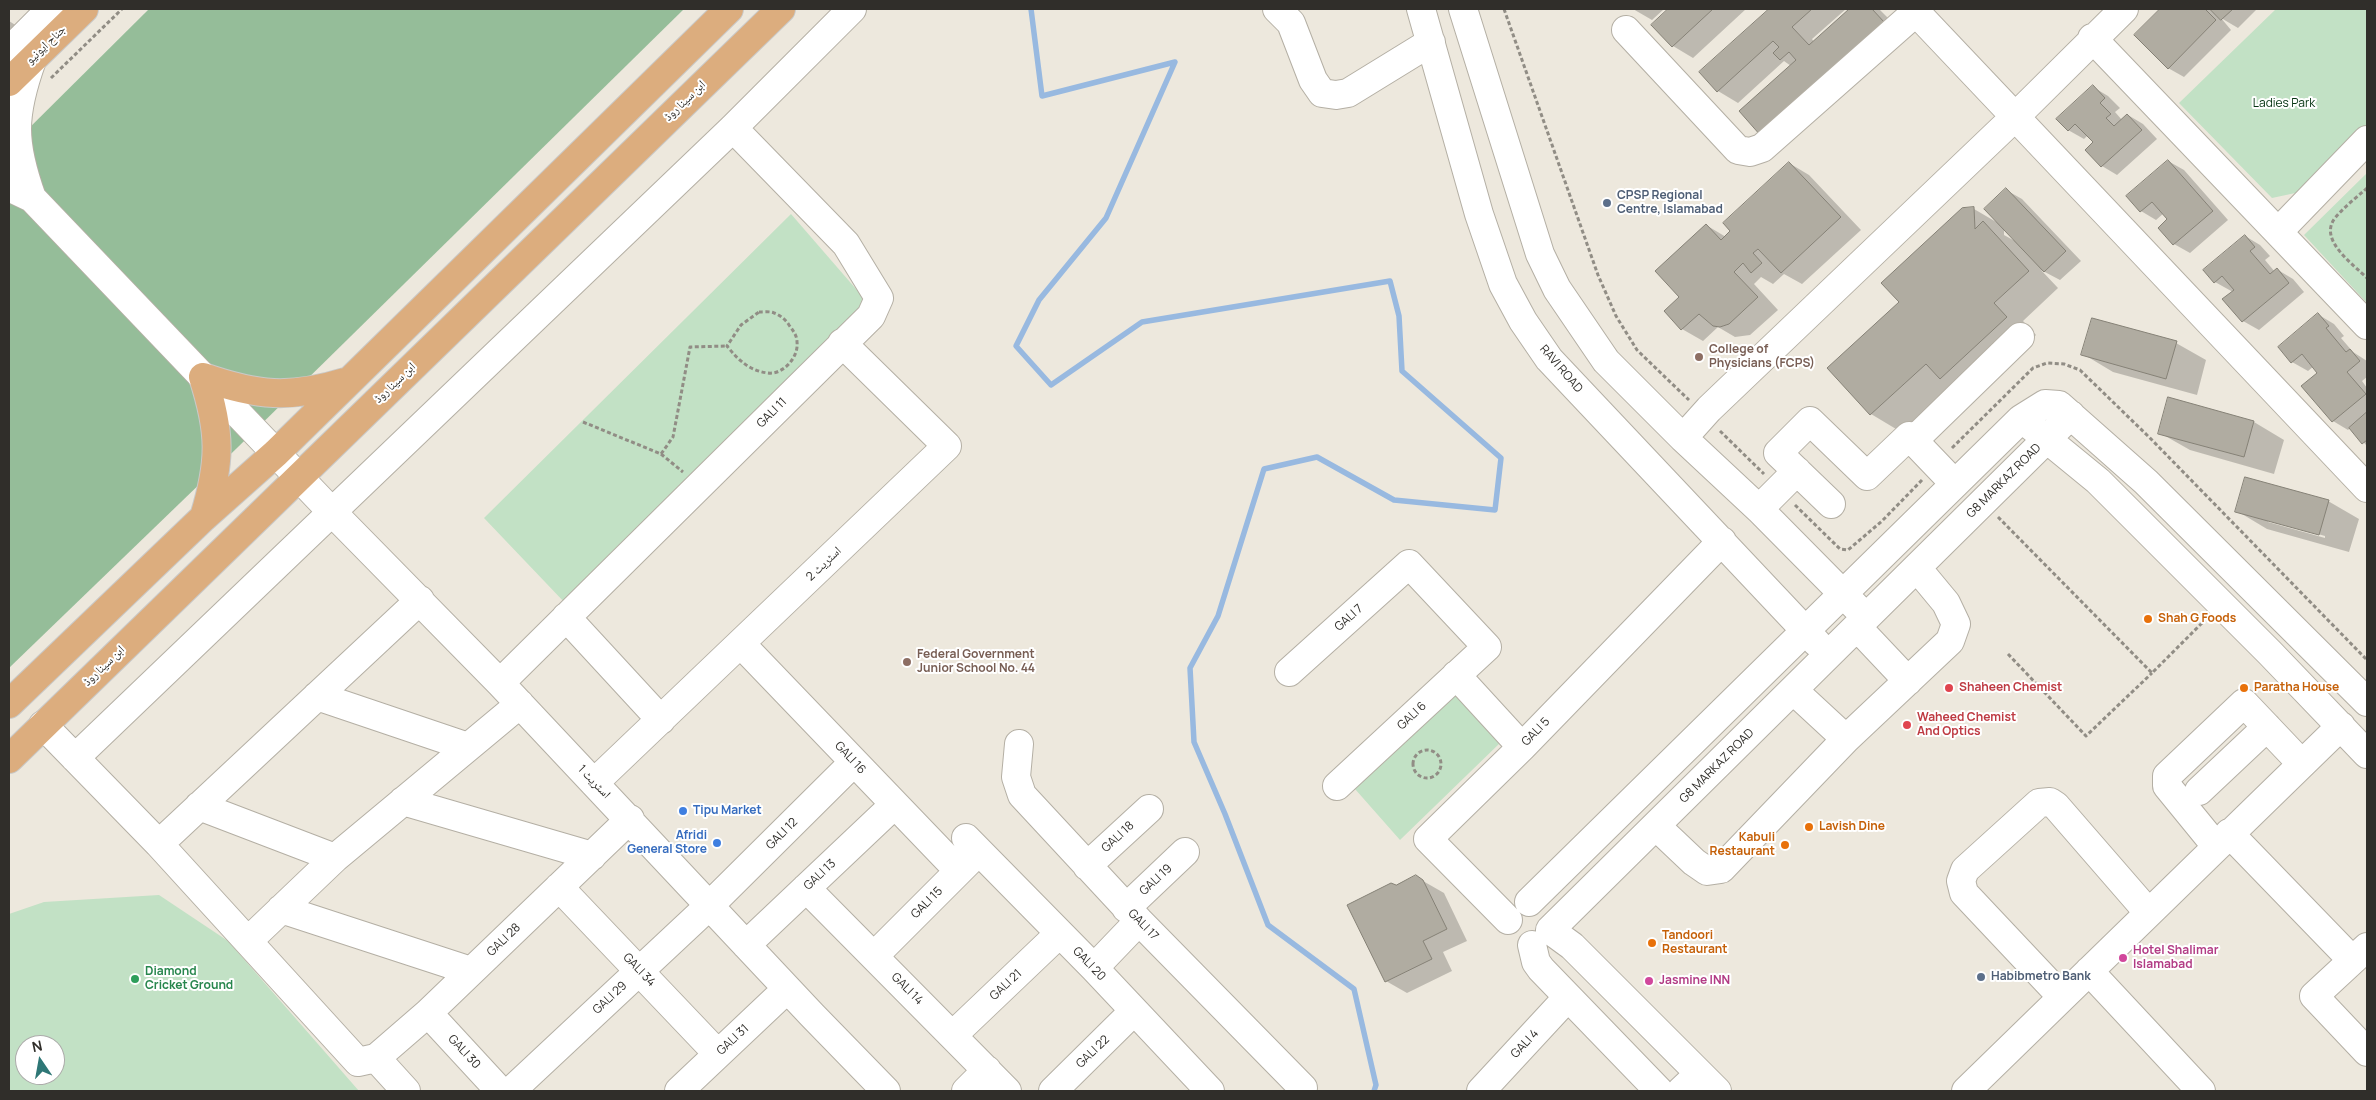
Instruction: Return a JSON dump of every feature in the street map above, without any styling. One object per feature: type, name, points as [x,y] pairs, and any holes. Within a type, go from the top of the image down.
[{"type":"main road","name":"جناح ایونیو","points":[[9,82],[20,55],[84,9]]},
{"type":"main road","points":[[9,704],[204,517],[276,453],[729,9]]},
{"type":"main road","name":"ابن سینا روڈ","points":[[9,758],[781,9]]},
{"type":"main road","points":[[203,377],[238,390],[275,394],[313,392],[349,381]]},
{"type":"main road","points":[[203,377],[214,411],[218,446],[215,482],[204,517]]},
{"type":"street","points":[[21,193],[16,129],[20,94],[20,55],[51,9]]},
{"type":"street","points":[[75,758],[733,128],[852,9]]},
{"type":"street","points":[[1277,9],[1291,23],[1313,80],[1322,93],[1336,95],[1348,93],[1431,42]]},
{"type":"street","name":"RAVI ROAD","points":[[1421,9],[1479,214],[1503,284],[1523,321],[1549,359],[1829,655]]},
{"type":"street","points":[[1462,9],[1540,254],[1557,289],[1606,362],[1759,509],[1844,594],[1862,623],[1908,680]]},
{"type":"street","points":[[1683,438],[1704,415],[2016,116],[2092,38],[2124,9]]},
{"type":"street","points":[[1626,30],[1738,150],[1750,152],[1762,148],[1915,10],[2367,488]]},
{"type":"street","points":[[2092,38],[2367,325]]},
{"type":"street","name":"GALI 11","points":[[500,682],[871,316],[878,298],[846,244],[733,128]]},
{"type":"street","points":[[2278,232],[2367,140]]},
{"type":"street","name":"اسٹریٹ 1","points":[[21,193],[500,682],[884,1090]]},
{"type":"street","points":[[1914,440],[2020,337]]},
{"type":"street","name":"اسٹریٹ 2","points":[[594,783],[947,446],[842,343]]},
{"type":"street","points":[[1699,1085],[1572,946],[1541,938],[1521,944],[1511,934],[1508,920],[1516,907],[1529,902],[1804,630],[1844,594],[2021,419],[2036,408],[2053,403],[2059,405],[2071,415],[2146,482],[2367,702]]},
{"type":"street","name":"G8 MARKAZ ROAD","points":[[1541,938],[2071,415]]},
{"type":"street","name":"G8 MARKAZ ROAD","points":[[2021,419],[2047,438],[2098,481],[2270,653],[2367,754]]},
{"type":"street","points":[[1831,504],[1788,480],[1778,453],[1810,421],[1867,476],[1909,436],[1955,484]]},
{"type":"street","points":[[1759,509],[1788,480]]},
{"type":"street","name":"GALI 5","points":[[1508,920],[1428,839],[1522,747],[1722,541]]},
{"type":"street","name":"GALI 7","points":[[1289,672],[1409,564],[1487,647]]},
{"type":"street","points":[[1656,826],[1694,862],[1707,871],[1722,869],[1846,740],[1950,641],[1956,624],[1946,603],[1916,568]]},
{"type":"street","points":[[159,844],[420,600]]},
{"type":"street","points":[[566,617],[661,720]]},
{"type":"street","points":[[2270,653],[2294,629]]},
{"type":"street","name":"GALI 16","points":[[741,644],[959,872]]},
{"type":"street","name":"GALI 6","points":[[1337,786],[1487,647]]},
{"type":"street","points":[[1456,674],[1522,747]]},
{"type":"street","points":[[1793,690],[1846,740]]},
{"type":"street","points":[[316,696],[468,747]]},
{"type":"street","points":[[2301,762],[2244,703],[2167,776],[2167,786],[2223,840],[2363,953],[2314,996],[2367,1052]]},
{"type":"street","points":[[248,942],[335,858],[520,704]]},
{"type":"street","points":[[43,725],[159,844],[358,1062],[376,1058],[406,1091]]},
{"type":"street","points":[[1966,1091],[2340,726]]},
{"type":"street","points":[[2199,791],[2267,727]]},
{"type":"street","name":"GALI 17","points":[[1019,744],[1016,777],[1022,795],[1132,914],[1301,1090]]},
{"type":"street","name":"GALI 12","points":[[710,905],[854,762]]},
{"type":"street","points":[[403,801],[592,856]]},
{"type":"street","points":[[2062,998],[1964,893],[1961,881],[1965,870],[2039,803],[2050,802],[2056,806],[2148,912]]},
{"type":"street","name":"GALI 13","points":[[746,945],[894,805]]},
{"type":"street","points":[[199,806],[335,858]]},
{"type":"street","name":"GALI 18","points":[[1087,866],[1149,809]]},
{"type":"street","name":"GALI 28","points":[[376,1058],[428,1013],[630,819]]},
{"type":"street","name":"GALI 15","points":[[874,956],[959,872],[973,845]]},
{"type":"street","name":"GALI 20","points":[[973,845],[1094,968],[1205,1090]]},
{"type":"street","name":"GALI 19","points":[[1094,968],[1132,914],[1185,852]]},
{"type":"street","name":"GALI 34","points":[[559,886],[718,1054]]},
{"type":"street","name":"GALI 14","points":[[806,888],[1007,1091]]},
{"type":"street","points":[[1529,902],[1536,903],[1547,911],[1550,917],[1541,938],[1536,962],[1659,1091]]},
{"type":"street","name":"GALI 29","points":[[511,1091],[710,905]]},
{"type":"street","points":[[281,909],[471,971]]},
{"type":"street","name":"GALI 21","points":[[952,1035],[1059,934]]},
{"type":"street","points":[[2089,971],[2201,1091]]},
{"type":"street","name":"GALI 31","points":[[679,1091],[787,989]]},
{"type":"street","name":"GALI 4","points":[[1481,1091],[1568,997]]},
{"type":"street","name":"GALI 22","points":[[1053,1091],[1133,1012]]},
{"type":"street","name":"GALI 30","points":[[428,1013],[500,1091]]},
{"type":"street","points":[[966,1091],[987,1070]]},
{"type":"path","points":[[45,84],[122,9]]},
{"type":"path","points":[[1504,9],[1598,275],[1616,316],[1637,350],[1704,415],[1788,480],[1840,549],[1848,550],[1882,521],[2033,368],[2047,364],[2064,364],[2080,370],[2150,438],[2367,660]]},
{"type":"path","points":[[2367,188],[2335,219],[2330,230],[2333,243],[2367,278]]},
{"type":"path","points":[[758,312],[775,313],[786,320],[796,334],[798,345],[794,357],[782,371],[770,373],[748,367],[736,358],[727,346],[741,325],[758,312]]},
{"type":"path","points":[[660,454],[673,437],[690,347],[727,346]]},
{"type":"path","points":[[583,422],[660,454],[700,484]]},
{"type":"path","points":[[1983,502],[2152,673]]},
{"type":"path","points":[[2008,654],[2086,736],[2221,604]]},
{"type":"path","points":[[1430,751],[1440,761],[1439,770],[1429,778],[1417,774],[1413,766],[1415,757],[1421,752],[1430,751]]},
{"type":"green space","points":[[149,9],[684,9],[237,448],[9,668],[9,148]]},
{"type":"green space","name":"Ladies Park","points":[[2276,9],[2367,9],[2367,125],[2300,192],[2272,198],[2179,103]]},
{"type":"green space","points":[[2367,173],[2367,303],[2304,235]]},
{"type":"green space","points":[[791,214],[869,304],[566,604],[484,518]]},
{"type":"green space","points":[[1456,693],[1501,742],[1400,840],[1355,789]]},
{"type":"green space","name":"Diamond Cricket Ground","points":[[159,895],[228,941],[359,1091],[9,1091],[9,914],[44,902]]},
{"type":"building","points":[[1668,9],[1713,9],[1672,47],[1651,25]]},
{"type":"building","points":[[1769,9],[1812,9],[1792,27],[1809,45],[1849,9],[1872,9],[1885,23],[1761,136],[1739,111],[1796,60],[1789,52],[1780,60],[1773,53],[1779,47],[1773,41],[1717,92],[1699,72]]},
{"type":"building","points":[[2160,9],[2205,9],[2216,20],[2168,69],[2134,35]]},
{"type":"building","points":[[2210,9],[2233,9],[2221,20]]},
{"type":"building","points":[[2093,85],[2105,98],[2100,103],[2111,114],[2106,118],[2114,126],[2127,114],[2142,130],[2101,167],[2085,150],[2093,142],[2075,124],[2068,131],[2056,119]]},
{"type":"building","points":[[2168,160],[2213,211],[2173,245],[2158,228],[2167,219],[2152,202],[2140,212],[2126,196]]},
{"type":"building","points":[[1789,162],[1841,217],[1781,273],[1758,249],[1753,253],[1762,263],[1751,273],[1743,263],[1734,272],[1758,297],[1729,324],[1720,327],[1713,326],[1699,314],[1681,330],[1664,311],[1679,297],[1655,271],[1706,224],[1721,240],[1730,231],[1723,223]]},
{"type":"building","points":[[2006,188],[2066,251],[2044,272],[1984,209]]},
{"type":"building","points":[[1974,207],[1975,229],[1983,221],[2029,271],[1994,303],[2007,317],[1940,379],[1926,364],[1870,415],[1827,368],[1899,302],[1881,283],[1962,208]]},
{"type":"building","points":[[2245,235],[2255,247],[2250,251],[2270,274],[2277,268],[2289,283],[2242,322],[2222,299],[2234,290],[2222,276],[2214,283],[2203,270]]},
{"type":"building","points":[[2318,313],[2329,326],[2326,328],[2346,352],[2350,349],[2360,361],[2347,372],[2366,394],[2332,422],[2301,386],[2317,373],[2302,354],[2291,363],[2278,347]]},
{"type":"building","points":[[2092,318],[2177,341],[2166,379],[2081,355]]},
{"type":"building","points":[[2168,397],[2254,421],[2244,457],[2158,434]]},
{"type":"building","points":[[2367,412],[2367,440],[2362,444],[2349,428]]},
{"type":"building","points":[[2245,477],[2329,500],[2319,535],[2235,512]]},
{"type":"building","points":[[1416,875],[1423,880],[1447,929],[1423,941],[1432,959],[1385,982],[1347,905],[1391,883],[1396,885]]},
{"type":"waterway","points":[[1031,9],[1042,96],[1175,62],[1106,218],[1039,300],[1016,346],[1051,385],[1142,322],[1390,281],[1399,316],[1402,371],[1501,458],[1495,510],[1394,500],[1317,457],[1264,469],[1218,616],[1190,668],[1194,742],[1225,814],[1268,925],[1354,989],[1376,1085],[1374,1091]]},
{"type":"place","name":"CPSP Regional Centre, Islamabad","points":[[1607,203]]},
{"type":"place","name":"College of Physicians (FCPS)","points":[[1699,357]]},
{"type":"place","name":"Shah G Foods","points":[[2148,619]]},
{"type":"place","name":"Federal Government Junior School No. 44","points":[[907,662]]},
{"type":"place","name":"Shaheen Chemist","points":[[1949,688]]},
{"type":"place","name":"Paratha House","points":[[2244,688]]},
{"type":"place","name":"Waheed Chemist And Optics","points":[[1907,725]]},
{"type":"place","name":"Tipu Market","points":[[683,811]]},
{"type":"place","name":"Lavish Dine","points":[[1809,827]]},
{"type":"place","name":"Afridi General Store","points":[[717,843]]},
{"type":"place","name":"Kabuli Restaurant","points":[[1785,845]]},
{"type":"place","name":"Tandoori Restaurant","points":[[1652,943]]},
{"type":"place","name":"Hotel Shalimar Islamabad","points":[[2123,958]]},
{"type":"place","name":"Habibmetro Bank","points":[[1981,977]]},
{"type":"place","name":"Diamond Cricket Ground","points":[[135,979]]},
{"type":"place","name":"Jasmine INN","points":[[1649,981]]}]
